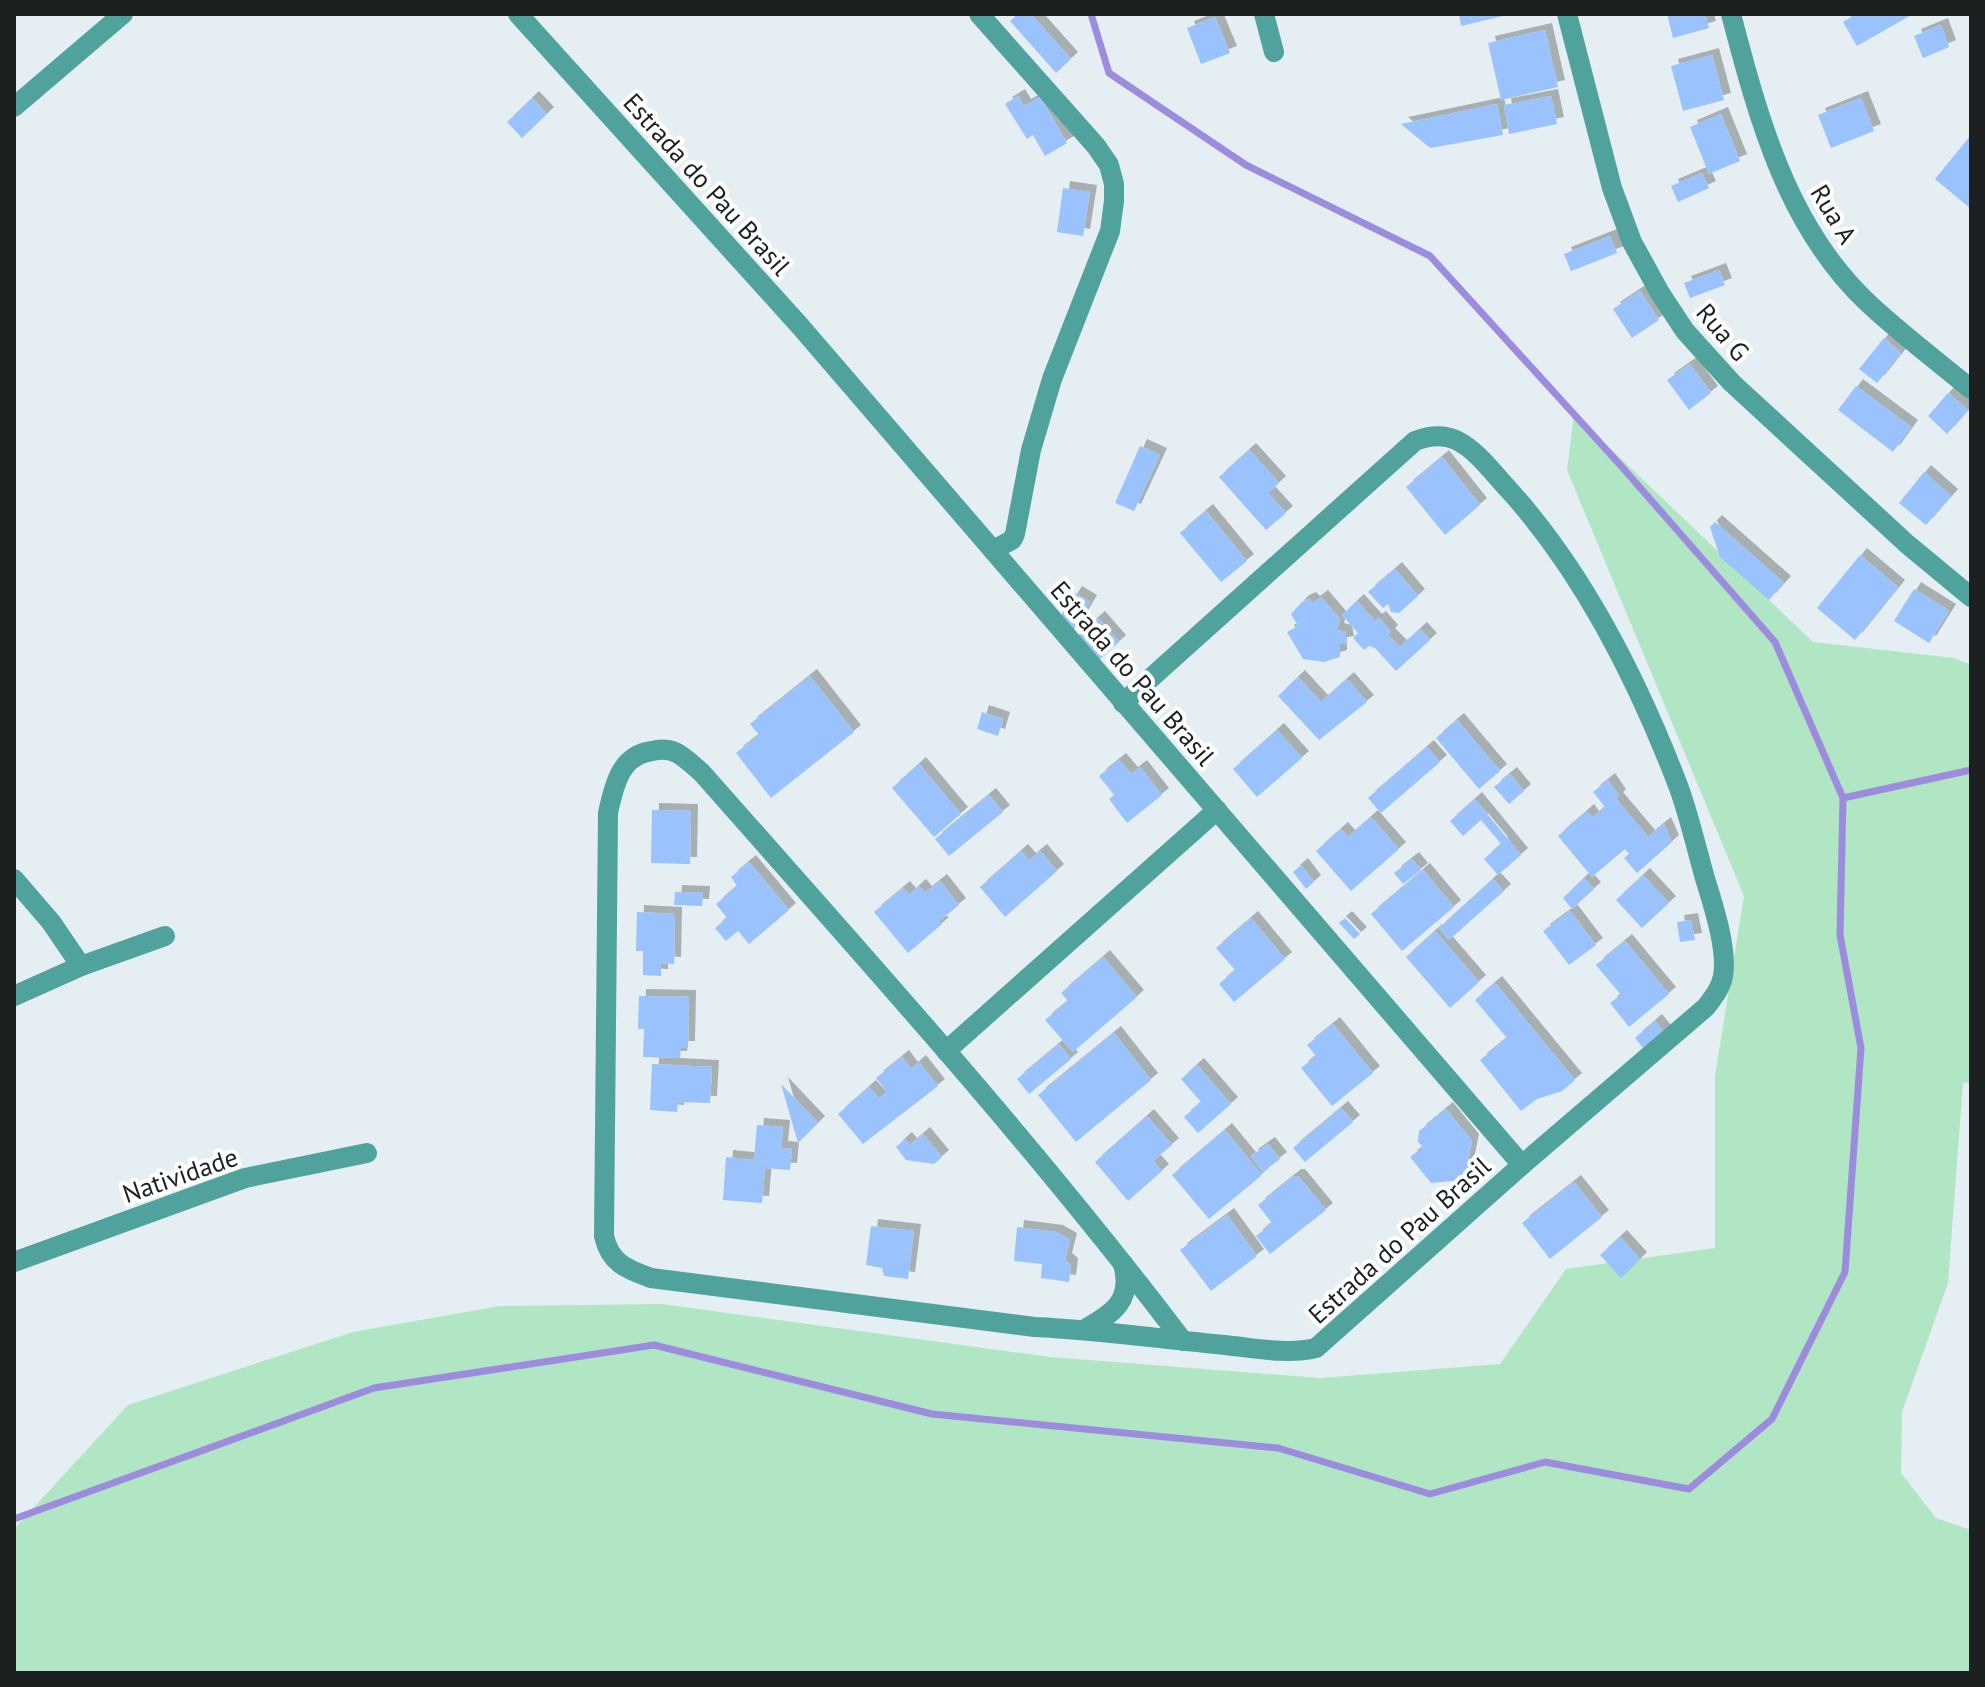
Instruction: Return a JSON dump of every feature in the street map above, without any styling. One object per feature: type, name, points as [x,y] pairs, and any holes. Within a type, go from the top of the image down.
[{"type":"street","points":[[14,107],[123,14]]},
{"type":"street","name":"Estrada do Pau Brasil","points":[[518,14],[800,326],[1522,1165],[1316,1348],[1293,1351],[1183,1341]]},
{"type":"street","points":[[979,14],[1096,146],[1109,165],[1114,201],[1110,231],[1052,379],[1031,450],[1015,534],[1012,540],[993,550]]},
{"type":"street","points":[[1264,14],[1274,52]]},
{"type":"street","name":"Rua G","points":[[1567,14],[1612,188],[1632,242],[1685,331],[1732,383],[1907,544],[1971,597]]},
{"type":"street","name":"Rua A","points":[[1731,14],[1754,102],[1784,180],[1811,234],[1868,303],[1971,389]]},
{"type":"street","points":[[1123,703],[1415,441],[1435,436],[1457,441],[1482,460],[1529,512],[1563,559],[1607,632],[1646,710],[1679,790],[1710,895],[1724,956],[1723,977],[1706,1007],[1522,1165]]},
{"type":"street","points":[[660,749],[674,751],[702,773],[946,1051],[1122,1260],[1183,1341],[1085,1329],[1035,1327],[651,1278],[616,1262],[608,1252],[604,1236],[608,813],[618,776],[626,763],[640,752],[660,749]]},
{"type":"street","points":[[946,1051],[1217,810]]},
{"type":"street","points":[[14,879],[51,922],[81,966]]},
{"type":"street","points":[[14,996],[81,966],[165,936]]},
{"type":"street","name":"Natividade","points":[[14,1262],[245,1178],[367,1153]]},
{"type":"street","points":[[1085,1329],[1106,1318],[1121,1302],[1128,1281],[1122,1260]]},
{"type":"green space","points":[[1574,414],[1813,642],[1954,658],[1971,665],[1971,1082],[1963,1083],[1948,1283],[1902,1412],[1901,1473],[1936,1518],[1971,1530],[1971,1673],[14,1673],[14,1529],[128,1405],[353,1332],[500,1306],[662,1304],[1050,1357],[1320,1378],[1500,1364],[1566,1269],[1715,1248],[1715,1076],[1744,896],[1567,470]]},
{"type":"building","points":[[1018,14],[1031,14],[1071,59],[1056,73],[1010,21]]},
{"type":"building","points":[[1459,14],[1507,14],[1507,15],[1461,26]]},
{"type":"building","points":[[1667,14],[1705,14],[1709,28],[1673,38]]},
{"type":"building","points":[[1856,14],[1913,14],[1857,46],[1843,22]]},
{"type":"building","points":[[1215,17],[1230,53],[1201,64],[1187,28]]},
{"type":"building","points":[[1941,25],[1949,47],[1923,58],[1914,36]]},
{"type":"building","points":[[1545,30],[1558,87],[1501,100],[1488,43]]},
{"type":"building","points":[[1712,55],[1724,100],[1683,111],[1671,66]]},
{"type":"building","points":[[1018,96],[1024,106],[1040,97],[1067,143],[1045,156],[1033,135],[1027,139],[1005,104]]},
{"type":"building","points":[[1551,96],[1557,124],[1509,134],[1504,105]]},
{"type":"building","points":[[532,98],[547,114],[522,138],[507,122]]},
{"type":"building","points":[[1861,98],[1874,131],[1831,148],[1818,115]]},
{"type":"building","points":[[1497,104],[1503,135],[1430,148],[1401,124]]},
{"type":"building","points":[[1721,114],[1740,161],[1709,174],[1690,127]]},
{"type":"building","points":[[1971,135],[1971,209],[1935,179]]},
{"type":"building","points":[[1702,173],[1709,188],[1678,202],[1671,186]]},
{"type":"building","points":[[1063,188],[1090,192],[1083,236],[1057,232]]},
{"type":"building","points":[[1610,236],[1617,253],[1571,271],[1564,254]]},
{"type":"building","points":[[1719,270],[1725,285],[1690,298],[1684,283]]},
{"type":"building","points":[[1640,291],[1659,320],[1632,338],[1613,309]]},
{"type":"building","points":[[1884,338],[1901,353],[1877,383],[1859,369]]},
{"type":"building","points":[[1690,364],[1711,393],[1689,410],[1667,380]]},
{"type":"building","points":[[1856,386],[1911,427],[1893,452],[1838,410]]},
{"type":"building","points":[[1948,393],[1968,410],[1947,434],[1928,416]]},
{"type":"building","points":[[1140,446],[1160,455],[1134,511],[1115,503]]},
{"type":"building","points":[[1249,450],[1279,483],[1268,493],[1286,513],[1266,530],[1219,477]]},
{"type":"building","points":[[1442,457],[1480,505],[1445,535],[1406,487]]},
{"type":"building","points":[[1924,472],[1951,496],[1926,525],[1899,503]]},
{"type":"building","points":[[1206,511],[1247,561],[1221,582],[1180,533]]},
{"type":"building","points":[[1715,522],[1784,583],[1769,600],[1720,557],[1710,527]]},
{"type":"building","points":[[1860,555],[1898,587],[1855,640],[1817,608]]},
{"type":"building","points":[[1395,569],[1418,596],[1399,613],[1391,612],[1388,604],[1383,608],[1368,592]]},
{"type":"building","points":[[1914,589],[1949,611],[1929,643],[1894,621]]},
{"type":"building","points":[[1075,593],[1090,602],[1071,634],[1058,620]]},
{"type":"building","points":[[1321,597],[1340,619],[1337,630],[1345,632],[1347,643],[1340,644],[1340,657],[1324,662],[1303,659],[1287,632],[1298,626],[1291,614],[1302,602],[1309,599],[1313,603]]},
{"type":"building","points":[[1357,601],[1375,621],[1379,618],[1391,632],[1388,635],[1400,647],[1420,629],[1430,640],[1396,671],[1375,648],[1369,646],[1364,650],[1353,638],[1358,633],[1342,615]]},
{"type":"building","points":[[1098,618],[1119,642],[1097,662],[1076,637]]},
{"type":"building","points":[[810,676],[854,732],[771,798],[736,753],[759,735],[750,724]]},
{"type":"building","points":[[1298,677],[1321,702],[1347,679],[1367,702],[1319,740],[1278,696]]},
{"type":"building","points":[[982,712],[1003,719],[998,736],[977,729]]},
{"type":"building","points":[[1457,720],[1500,771],[1479,789],[1436,738]]},
{"type":"building","points":[[1277,730],[1302,758],[1257,797],[1233,769]]},
{"type":"building","points":[[1427,747],[1440,762],[1381,813],[1368,798]]},
{"type":"building","points":[[1119,760],[1131,774],[1140,767],[1162,795],[1127,823],[1109,799],[1114,795],[1099,776]]},
{"type":"building","points":[[919,764],[961,814],[934,837],[892,788]]},
{"type":"building","points":[[1510,774],[1524,791],[1509,804],[1494,787]]},
{"type":"building","points":[[1608,780],[1619,796],[1616,799],[1648,837],[1664,824],[1672,842],[1637,873],[1624,858],[1629,854],[1625,849],[1592,877],[1558,836],[1587,811],[1592,818],[1605,807],[1593,792]]},
{"type":"building","points":[[989,795],[1003,812],[949,856],[935,839]]},
{"type":"building","points":[[1475,799],[1521,855],[1498,875],[1484,859],[1501,844],[1481,820],[1463,836],[1450,821]]},
{"type":"building","points":[[652,810],[691,811],[690,864],[651,863]]},
{"type":"building","points":[[1371,817],[1399,849],[1351,891],[1316,851],[1341,829],[1348,837]]},
{"type":"building","points":[[1021,851],[1029,860],[1040,851],[1057,871],[1005,917],[980,887]]},
{"type":"building","points":[[1412,859],[1421,870],[1403,884],[1394,873]]},
{"type":"building","points":[[749,862],[789,910],[749,944],[738,931],[726,941],[715,928],[727,918],[716,904],[737,886],[731,877]]},
{"type":"building","points":[[1301,865],[1314,882],[1306,889],[1293,872]]},
{"type":"building","points":[[1423,870],[1454,907],[1402,951],[1371,914]]},
{"type":"building","points":[[1643,875],[1669,903],[1642,928],[1616,900]]},
{"type":"building","points":[[1584,878],[1594,889],[1572,909],[1563,898]]},
{"type":"building","points":[[1493,879],[1504,891],[1449,940],[1439,928]]},
{"type":"building","points":[[940,881],[959,905],[908,953],[874,912],[903,888],[909,895],[919,886],[925,893]]},
{"type":"building","points":[[675,892],[703,893],[702,906],[674,905]]},
{"type":"building","points":[[1570,911],[1596,945],[1569,965],[1543,931]]},
{"type":"building","points":[[637,912],[675,914],[674,964],[661,963],[661,976],[643,975],[643,951],[636,951]]},
{"type":"building","points":[[1251,918],[1285,959],[1234,1002],[1219,984],[1235,970],[1216,948]]},
{"type":"building","points":[[1345,918],[1360,934],[1354,939],[1339,923]]},
{"type":"building","points":[[1691,920],[1695,940],[1680,942],[1677,922]]},
{"type":"building","points":[[1435,931],[1479,982],[1450,1008],[1406,957]]},
{"type":"building","points":[[1625,941],[1669,994],[1629,1027],[1610,1003],[1621,995],[1596,965]]},
{"type":"building","points":[[1103,957],[1137,997],[1073,1052],[1045,1020],[1068,1001],[1061,993]]},
{"type":"building","points":[[1495,983],[1575,1080],[1562,1091],[1537,1099],[1521,1111],[1480,1060],[1507,1038],[1475,1000]]},
{"type":"building","points":[[639,996],[689,997],[688,1048],[681,1048],[680,1058],[643,1057],[644,1029],[638,1029]]},
{"type":"building","points":[[1655,1021],[1664,1032],[1643,1048],[1635,1038]]},
{"type":"building","points":[[1333,1024],[1373,1073],[1332,1106],[1301,1068],[1316,1056],[1307,1045]]},
{"type":"building","points":[[1114,1033],[1151,1080],[1076,1142],[1038,1095]]},
{"type":"building","points":[[1059,1044],[1071,1059],[1029,1094],[1017,1079]]},
{"type":"building","points":[[902,1057],[911,1069],[919,1062],[938,1086],[863,1144],[838,1114],[869,1087],[879,1098],[887,1092],[876,1078]]},
{"type":"building","points":[[652,1064],[712,1067],[710,1103],[678,1102],[677,1112],[650,1110]]},
{"type":"building","points":[[1197,1065],[1231,1104],[1198,1133],[1184,1117],[1201,1102],[1181,1079]]},
{"type":"building","points":[[781,1084],[818,1123],[798,1143]]},
{"type":"building","points":[[1341,1108],[1353,1122],[1305,1162],[1293,1148]]},
{"type":"building","points":[[1446,1109],[1472,1141],[1464,1180],[1431,1183],[1410,1157],[1423,1147],[1418,1142],[1419,1131]]},
{"type":"building","points":[[1147,1116],[1172,1145],[1153,1161],[1162,1171],[1128,1201],[1095,1162]]},
{"type":"building","points":[[757,1125],[783,1127],[781,1148],[792,1149],[790,1170],[765,1168],[762,1203],[723,1200],[726,1157],[767,1161],[754,1158]]},
{"type":"building","points":[[1225,1130],[1262,1175],[1209,1219],[1172,1175]]},
{"type":"building","points":[[923,1134],[942,1157],[934,1164],[906,1160],[896,1147],[905,1139],[910,1145]]},
{"type":"building","points":[[1268,1144],[1280,1159],[1263,1172],[1251,1156]]},
{"type":"building","points":[[1298,1176],[1326,1210],[1270,1254],[1256,1236],[1272,1223],[1258,1205]]},
{"type":"building","points":[[1574,1182],[1602,1217],[1550,1259],[1522,1223]]},
{"type":"building","points":[[1227,1215],[1257,1256],[1211,1291],[1180,1250]]},
{"type":"building","points":[[871,1226],[914,1231],[908,1279],[884,1276],[882,1268],[866,1265]]},
{"type":"building","points":[[1017,1227],[1056,1232],[1070,1240],[1065,1260],[1071,1265],[1069,1282],[1041,1278],[1042,1264],[1014,1261]]},
{"type":"building","points":[[1620,1237],[1640,1259],[1621,1278],[1600,1255]]},
{"type":"waterway","points":[[14,1519],[374,1388],[654,1345],[932,1414],[1278,1448],[1430,1494],[1545,1462],[1689,1489],[1772,1419],[1845,1272],[1861,1048],[1840,935],[1843,798],[1775,642],[1622,467],[1430,256],[1246,165],[1109,73],[1091,14]]},
{"type":"waterway","points":[[1843,798],[1971,770]]}]
